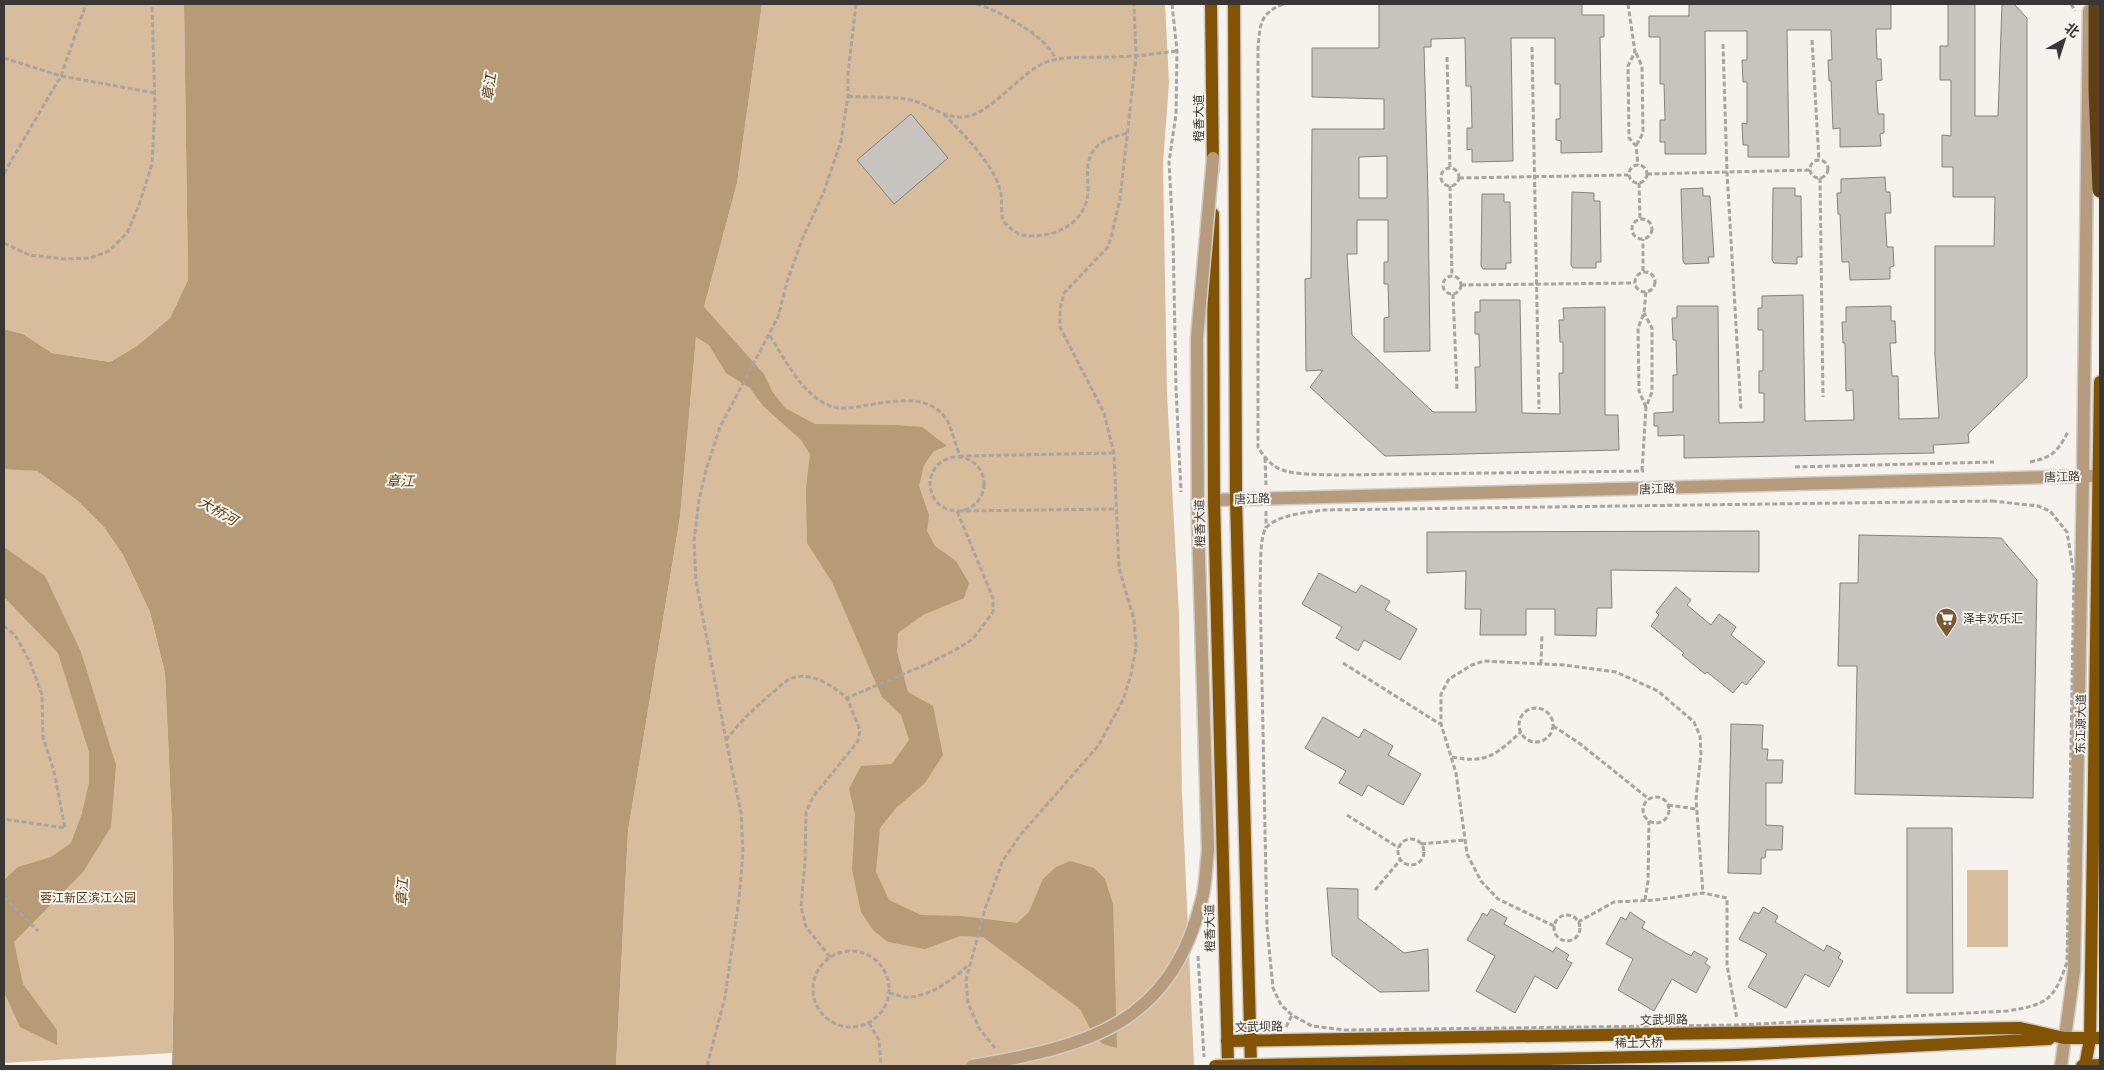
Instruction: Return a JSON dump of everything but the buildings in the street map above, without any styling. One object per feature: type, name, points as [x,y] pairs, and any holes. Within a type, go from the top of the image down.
[{"type":"highway","points":[[2096,4],[2096,89],[2100,190]]},
{"type":"main road","name":"橙香大道","points":[[1211,4],[1214,500],[1228,1066]]},
{"type":"main road","points":[[1234,4],[1236,500],[1251,1066]]},
{"type":"main road","name":"东江源大道","points":[[2085,1066],[2095,1038],[2100,382]]},
{"type":"main road","name":"文武坝路","points":[[1227,1042],[1249,1040],[2020,1028],[2064,1038],[2095,1038]]},
{"type":"main road","name":"稀土大桥","points":[[1215,1066],[1735,1055],[2064,1038]]},
{"type":"main road","points":[[2085,1066],[2100,1065]]},
{"type":"street","points":[[2061,1066],[2074,971],[2084,476],[2089,4]]},
{"type":"street","points":[[972,1066],[1030,1056],[1074,1044],[1115,1025],[1138,1011],[1157,992],[1174,970],[1187,943],[1202,898],[1208,850],[1198,525],[1197,338],[1212,158]]},
{"type":"street","name":"唐江路","points":[[1214,500],[2099,475]]},
{"type":"path","points":[[4,173],[61,76],[86,4]]},
{"type":"path","points":[[4,243],[29,255],[65,259],[90,258],[109,250],[127,233],[139,205],[152,164],[155,93],[152,4]]},
{"type":"path","points":[[707,1066],[725,997],[739,899],[743,852],[741,812],[696,581],[694,541],[706,470],[720,427],[778,317],[786,282],[823,194],[841,141],[848,96],[848,74],[856,4]]},
{"type":"path","points":[[977,4],[986,5],[1037,37],[1048,46],[1056,60]]},
{"type":"path","points":[[997,1050],[979,1028],[968,1003],[966,980],[985,908],[1003,860],[1022,833],[1098,746],[1123,700],[1131,674],[1136,647],[1134,619],[1119,568],[1114,452],[1104,413],[1060,327],[1060,309],[1064,293],[1107,248],[1120,199],[1136,56],[1134,4]]},
{"type":"path","points":[[1284,4],[1270,9],[1260,24],[1258,49],[1258,447],[1265,458],[1275,467],[1310,474],[1483,474],[1652,471]]},
{"type":"path","points":[[1628,4],[1636,52],[1642,66],[1643,133],[1636,146],[1638,165]]},
{"type":"path","points":[[2071,4],[2078,17]]},
{"type":"path","points":[[1812,40],[1820,160]]},
{"type":"path","points":[[1723,44],[1727,172],[1741,410]]},
{"type":"path","points":[[1532,47],[1539,409]]},
{"type":"path","points":[[944,114],[963,118],[979,112],[1024,76],[1045,63],[1056,60],[1072,57],[1136,56],[1177,51]]},
{"type":"path","points":[[1636,52],[1628,66],[1629,138],[1636,146]]},
{"type":"path","points":[[1447,57],[1450,168]]},
{"type":"path","points":[[4,58],[61,76],[155,93]]},
{"type":"path","points":[[848,96],[906,99],[930,106],[944,114],[965,135],[995,176],[1000,193],[1003,221],[1021,236],[1054,234],[1067,229],[1084,208],[1088,192],[1087,172],[1089,157],[1094,149],[1105,139],[1127,133]]},
{"type":"path","points":[[1810,170],[1815,161],[1820,160]]},
{"type":"path","points":[[1810,170],[1815,177],[1820,178],[1827,174],[1828,169],[1824,162],[1820,160]]},
{"type":"path","points":[[4,164],[8,166]]},
{"type":"path","points":[[1628,174],[1630,170],[1638,165]]},
{"type":"path","points":[[1628,174],[1634,182],[1639,183],[1646,179],[1647,174],[1643,167],[1638,165]]},
{"type":"path","points":[[1450,168],[1455,170],[1459,178]]},
{"type":"path","points":[[1450,168],[1442,173],[1440,178],[1442,182],[1450,186]]},
{"type":"path","points":[[1647,174],[1810,170]]},
{"type":"path","points":[[1459,178],[1628,174]]},
{"type":"path","points":[[1450,186],[1458,182],[1459,178]]},
{"type":"path","points":[[1820,178],[1823,397]]},
{"type":"path","points":[[1639,183],[1640,218]]},
{"type":"path","points":[[1450,186],[1452,276]]},
{"type":"path","points":[[1640,218],[1646,219],[1652,228],[1651,233],[1643,239],[1634,235],[1632,230],[1635,221],[1640,218]]},
{"type":"path","points":[[1643,239],[1643,272]]},
{"type":"path","points":[[1634,283],[1638,274],[1643,272],[1652,275],[1655,280],[1654,285],[1646,292],[1644,313],[1638,328],[1639,391],[1646,407]]},
{"type":"path","points":[[1452,276],[1457,278],[1461,285]]},
{"type":"path","points":[[1452,276],[1444,281],[1443,285],[1444,290],[1453,294]]},
{"type":"path","points":[[1461,285],[1634,283]]},
{"type":"path","points":[[1634,283],[1637,288],[1646,292]]},
{"type":"path","points":[[1453,294],[1460,289],[1461,285]]},
{"type":"path","points":[[1453,294],[1457,389]]},
{"type":"path","points":[[1641,489],[1646,407],[1652,392],[1652,328],[1644,313]]},
{"type":"path","points":[[770,335],[803,384],[817,399],[830,406],[848,408],[898,401],[922,401],[937,410],[948,422],[960,456]]},
{"type":"path","points":[[2026,462],[2049,458],[2062,443],[2071,426]]},
{"type":"path","points":[[1114,452],[960,456],[943,460],[936,465],[929,482],[934,499],[940,505],[957,511],[1116,509]]},
{"type":"path","points":[[957,511],[973,506],[979,500],[984,485],[980,469],[968,459],[960,456]]},
{"type":"path","points":[[1786,468],[1998,462]]},
{"type":"path","points":[[1992,501],[2038,506],[2050,512],[2068,532],[2074,575],[2067,962],[2060,982],[2050,998],[2033,1007],[2007,1011],[1738,1025],[1345,1030],[1312,1026],[1281,1005],[1273,988],[1266,927],[1260,586],[1263,534],[1270,524],[1300,513],[1324,510],[1992,501]]},
{"type":"path","points":[[847,698],[871,689],[955,650],[973,639],[993,612],[993,598],[957,511]]},
{"type":"path","points":[[4,626],[15,635],[30,662],[42,695],[44,738],[54,771],[65,828],[4,819]]},
{"type":"path","points":[[1541,664],[1542,634]]},
{"type":"path","points":[[1554,926],[1498,899],[1482,881],[1467,854],[1452,757],[1441,724],[1441,694],[1449,679],[1472,665],[1484,661],[1541,664],[1616,672],[1658,691],[1694,722],[1700,736],[1701,754],[1696,809],[1703,893]]},
{"type":"path","points":[[1343,663],[1441,724]]},
{"type":"path","points":[[726,740],[755,707],[788,680],[804,677],[819,680],[834,687],[847,698],[860,730],[858,741],[813,797],[806,812],[804,838],[805,862],[801,907],[806,927],[830,957]]},
{"type":"path","points":[[1553,726],[1546,739],[1540,742],[1527,740],[1521,732],[1519,723],[1521,717],[1530,709],[1537,708],[1548,714],[1553,726],[1579,743],[1649,799],[1660,798],[1668,805],[1696,809]]},
{"type":"path","points":[[1452,757],[1471,761],[1486,759],[1521,732]]},
{"type":"path","points":[[1649,799],[1643,810],[1644,816],[1648,821],[1661,822],[1666,818],[1668,805]]},
{"type":"path","points":[[1347,816],[1399,848]]},
{"type":"path","points":[[1644,900],[1648,881],[1648,821]]},
{"type":"path","points":[[1421,844],[1424,855],[1417,863],[1405,863],[1401,859],[1399,848],[1402,843],[1412,839],[1421,844],[1465,840]]},
{"type":"path","points":[[1375,890],[1401,859]]},
{"type":"path","points":[[1578,922],[1614,902],[1703,893],[1727,898],[1727,965],[1738,1025]]},
{"type":"path","points":[[4,897],[38,931]]},
{"type":"path","points":[[1565,915],[1575,918],[1578,922],[1580,929],[1573,939],[1567,940],[1557,936],[1554,926],[1556,920],[1565,915]]},
{"type":"path","points":[[857,951],[875,959],[886,974],[889,993],[883,1010],[869,1023],[860,1026],[844,1026],[829,1020],[821,1012],[813,992],[817,971],[830,957],[838,953],[857,951]]},
{"type":"path","points":[[889,993],[904,997],[917,996],[948,982],[969,965]]},
{"type":"path","points":[[869,1023],[878,1040],[882,1066]]},
{"type":"green space","points":[[4,4],[184,4],[188,280],[170,318],[137,346],[110,362],[52,353],[23,334],[4,329]]},
{"type":"green space","points":[[762,4],[1165,4],[1169,83],[1163,163],[1167,393],[1179,615],[1182,793],[1194,1066],[616,1066],[628,831],[680,517],[696,337],[737,183]]},
{"type":"green space","name":"蓉江新区滨江公园","points":[[4,468],[37,471],[78,501],[104,527],[123,555],[150,612],[165,673],[172,826],[174,976],[172,1053],[4,1063]]},
{"type":"green space","points":[[1967,870],[2008,870],[2008,947],[1967,947]]},
{"type":"water","name":"章江","points":[[184,4],[762,4],[737,183],[704,307],[764,374],[772,391],[785,408],[815,424],[922,427],[947,446],[934,451],[924,465],[919,486],[929,515],[927,531],[935,546],[956,561],[969,583],[964,598],[923,615],[898,633],[897,652],[908,692],[933,706],[943,755],[925,783],[896,808],[880,828],[876,872],[889,900],[921,915],[962,916],[1017,923],[1029,912],[1043,879],[1056,867],[1070,861],[1094,868],[1105,879],[1113,904],[1117,1048],[1103,1044],[1093,1034],[1080,1009],[983,937],[960,936],[925,949],[888,942],[873,930],[861,912],[852,870],[855,814],[849,789],[861,766],[892,764],[909,740],[901,715],[882,697],[832,582],[807,543],[806,488],[810,454],[801,440],[763,406],[750,388],[726,373],[709,345],[696,337],[680,517],[628,831],[616,1066],[172,1066],[174,976],[172,826],[165,673],[150,612],[123,555],[104,527],[78,501],[37,471],[4,469],[4,329],[23,334],[52,353],[110,362],[137,346],[170,318],[188,280]]},
{"type":"water","points":[[4,547],[45,576],[81,652],[116,765],[111,827],[83,872],[14,942],[23,984],[57,1030],[57,1045],[20,1027],[4,992],[4,880],[18,867],[51,857],[71,843],[82,813],[89,783],[89,752],[58,653],[4,597]]},
{"type":"place","name":"泽丰欢乐汇","points":[[1947,638]]},
{"type":"water label","name":"大桥河","points":[[218,511]]}]
